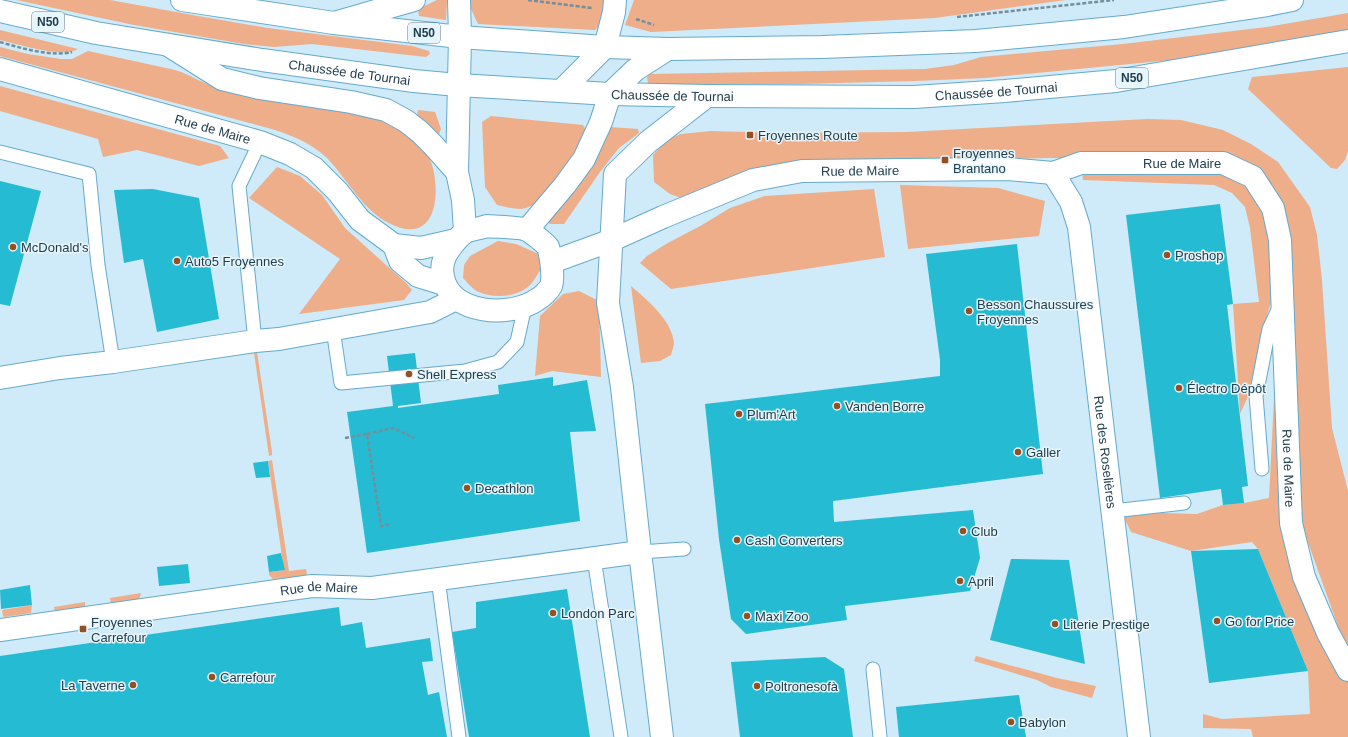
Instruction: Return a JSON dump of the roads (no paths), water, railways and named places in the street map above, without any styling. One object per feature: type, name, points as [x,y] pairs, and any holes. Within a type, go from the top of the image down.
[{"type":"street","name":"N50","points":[[182,0],[334,23],[460,37],[605,47],[668,49],[822,47],[976,41],[1124,27],[1292,0]]},
{"type":"street","points":[[334,23],[414,0]]},
{"type":"street","points":[[459,0],[460,37],[457,172],[463,200],[461,236]]},
{"type":"street","points":[[561,91],[605,47],[615,6]]},
{"type":"street","name":"Chaussée de Tournai","points":[[0,11],[96,33],[262,60],[458,85],[610,94],[914,97],[1005,92],[1116,81],[1348,41]]},
{"type":"street","points":[[168,45],[222,79],[259,88],[351,102],[386,110],[406,121],[420,132],[434,145],[457,172]]},
{"type":"street","points":[[527,230],[565,185],[584,159],[602,122],[610,94],[635,70],[668,49]]},
{"type":"street","name":"Rue de Maire","points":[[0,69],[260,142],[290,154],[314,168],[338,192],[360,220],[394,245],[421,248],[461,236]]},
{"type":"street","points":[[662,737],[622,387],[608,303],[615,174],[648,142],[707,96]]},
{"type":"street","name":"Rue de Maire","points":[[394,245],[400,261],[418,276],[450,292],[463,303],[480,309],[497,311],[509,310],[525,306],[539,299],[551,286],[552,262],[612,240],[753,180],[802,172],[1008,169],[1054,173],[1081,163],[1223,163],[1253,177],[1273,208],[1280,240],[1291,524],[1304,577],[1328,633],[1348,670]]},
{"type":"street","name":"Rue des Roselières","points":[[1054,173],[1071,202],[1079,227],[1139,737]]},
{"type":"street","points":[[0,378],[60,368],[279,339],[430,312],[450,292],[442,273],[444,259],[461,236],[487,226],[527,230],[547,246],[552,262]]},
{"type":"street","name":"Rue de Maire","points":[[0,630],[312,586],[372,588],[640,552]]},
{"type":"lane","points":[[255,341],[239,186],[260,142]]},
{"type":"lane","points":[[0,152],[89,174],[98,265],[113,362]]},
{"type":"lane","points":[[1262,470],[1256,396],[1269,329],[1282,301]]},
{"type":"lane","points":[[333,329],[341,383],[465,371],[498,362],[517,342],[525,306]]},
{"type":"lane","points":[[1113,511],[1184,503]]},
{"type":"lane","points":[[640,552],[684,549]]},
{"type":"lane","points":[[594,558],[621,737]]},
{"type":"lane","points":[[438,579],[459,737]]},
{"type":"lane","points":[[873,669],[880,737]]},
{"type":"place","name":"Froyennes Route","points":[[750,135]]},
{"type":"place","name":"Froyennes Brantano","points":[[945,160]]},
{"type":"place","name":"McDonald's","points":[[13,247]]},
{"type":"place","name":"Proshop","points":[[1167,255]]},
{"type":"place","name":"Auto5 Froyennes","points":[[177,261]]},
{"type":"place","name":"Besson Chaussures Froyennes","points":[[969,311]]},
{"type":"place","name":"Shell Express","points":[[409,374]]},
{"type":"place","name":"Électro Dépôt","points":[[1179,388]]},
{"type":"place","name":"Vanden Borre","points":[[837,406]]},
{"type":"place","name":"Plum'Art","points":[[739,414]]},
{"type":"place","name":"Galler","points":[[1018,452]]},
{"type":"place","name":"Decathlon","points":[[467,488]]},
{"type":"place","name":"Club","points":[[963,531]]},
{"type":"place","name":"Cash Converters","points":[[737,540]]},
{"type":"place","name":"April","points":[[960,581]]},
{"type":"place","name":"London Parc","points":[[553,613]]},
{"type":"place","name":"Maxi Zoo","points":[[747,616]]},
{"type":"place","name":"Go for Price","points":[[1217,621]]},
{"type":"place","name":"Literie Prestige","points":[[1055,624]]},
{"type":"place","name":"Froyennes Carrefour","points":[[83,629]]},
{"type":"place","name":"Carrefour","points":[[212,677]]},
{"type":"place","name":"La Taverne","points":[[133,685]]},
{"type":"place","name":"Poltronesofà","points":[[757,686]]},
{"type":"place","name":"Babylon","points":[[1011,722]]}]
